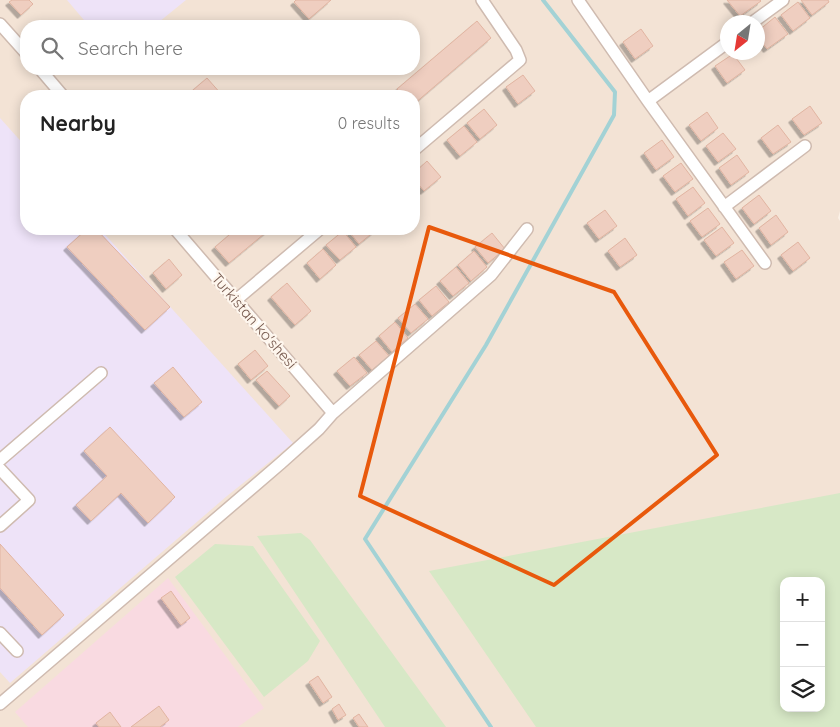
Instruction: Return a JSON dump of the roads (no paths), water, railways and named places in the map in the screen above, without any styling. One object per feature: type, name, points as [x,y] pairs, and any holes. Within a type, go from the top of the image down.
[{"type":"street","points":[[420,145],[520,60],[516,50],[482,0]]},
{"type":"street","points":[[578,0],[765,263]]},
{"type":"street","points":[[763,15],[783,0]]},
{"type":"street","points":[[0,24],[20,46]]},
{"type":"street","points":[[648,101],[720,48]]},
{"type":"street","points":[[45,75],[57,90]]},
{"type":"street","points":[[724,207],[804,146]]},
{"type":"street","points":[[0,704],[281,463],[319,429],[333,413],[491,275],[527,228]]},
{"type":"street","name":"Turkistan ko'shesi","points":[[180,235],[333,413]]},
{"type":"street","points":[[236,300],[313,235]]},
{"type":"street","points":[[0,460],[101,374]]},
{"type":"street","points":[[0,469],[29,500],[0,526]]},
{"type":"street","points":[[0,633],[17,651]]},
{"type":"waterway","points":[[491,727],[365,539],[486,345],[614,115],[615,92],[543,0]]}]
